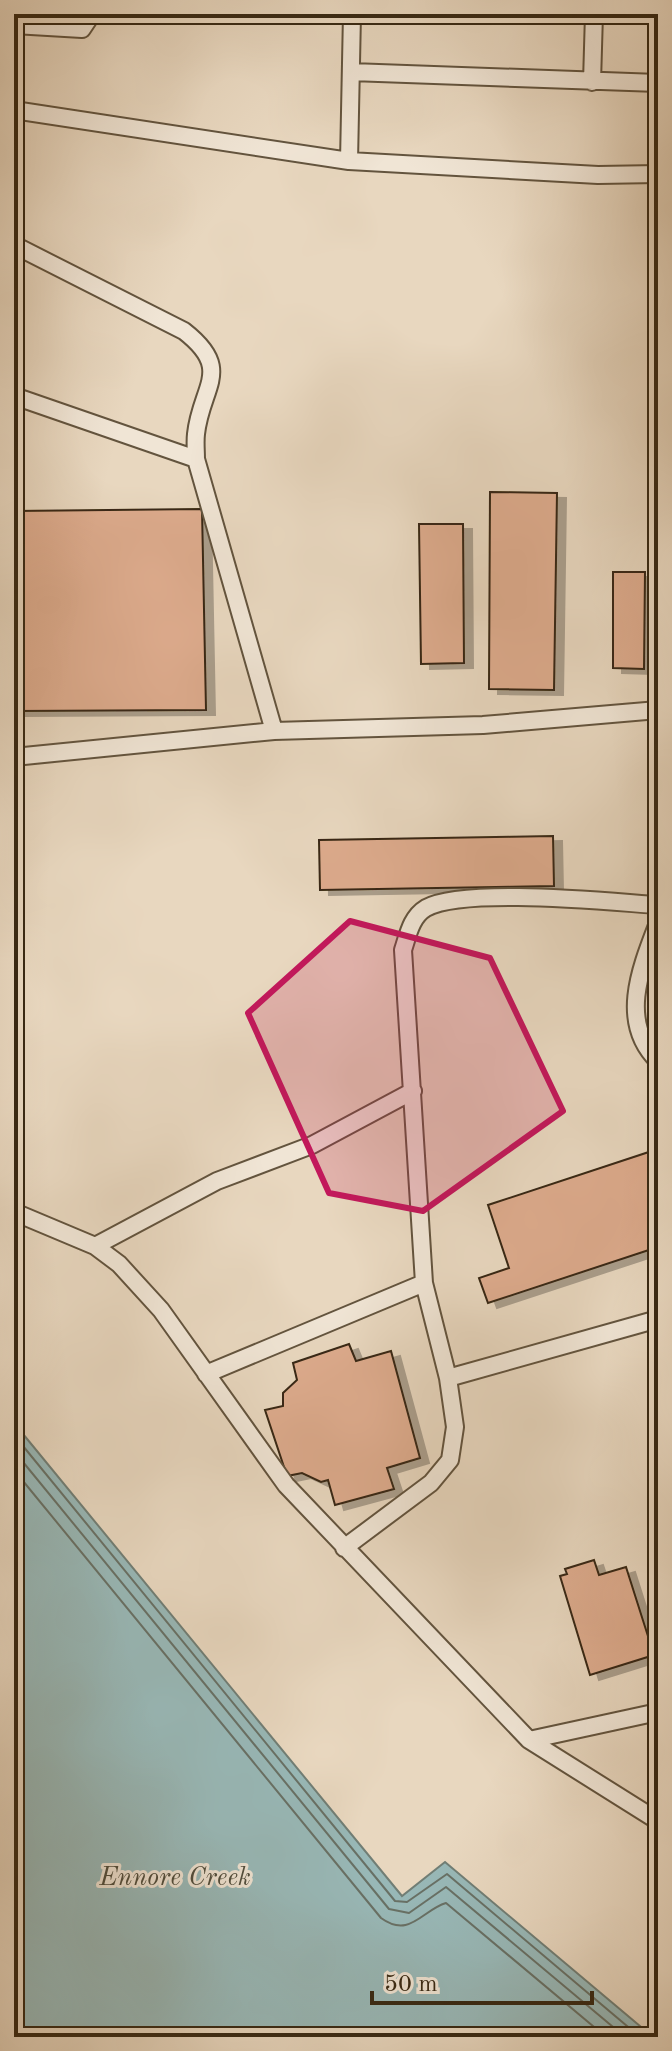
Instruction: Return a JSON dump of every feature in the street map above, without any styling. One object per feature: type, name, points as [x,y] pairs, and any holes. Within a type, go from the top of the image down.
[{"type":"lane","points":[[14,25],[82,29],[92,14]]},
{"type":"lane","points":[[349,161],[352,14]]},
{"type":"lane","points":[[592,82],[594,14]]},
{"type":"lane","points":[[351,72],[658,83]]},
{"type":"lane","points":[[14,110],[349,161],[598,175],[658,174]]},
{"type":"lane","points":[[14,245],[184,331],[203,346],[212,364],[211,384],[196,432],[196,459],[274,731]]},
{"type":"lane","points":[[14,396],[196,459]]},
{"type":"lane","points":[[14,757],[274,731],[483,725],[658,710]]},
{"type":"lane","points":[[344,1548],[431,1483],[450,1460],[455,1427],[448,1378],[424,1283],[403,950],[411,925],[424,909],[442,902],[519,897],[658,905]]},
{"type":"lane","points":[[658,923],[634,998],[641,1037],[658,1061]]},
{"type":"lane","points":[[95,1246],[217,1181],[312,1145],[413,1091]]},
{"type":"lane","points":[[14,1212],[95,1246],[119,1264],[161,1310],[286,1485],[529,1740],[658,1821]]},
{"type":"lane","points":[[206,1374],[424,1283]]},
{"type":"lane","points":[[448,1378],[658,1319]]},
{"type":"lane","points":[[529,1740],[658,1712]]},
{"type":"highlighted area","points":[[350,921],[490,958],[563,1111],[423,1211],[329,1193],[248,1013]]},
{"type":"water","name":"Ennore Creek","points":[[14,1423],[402,1896],[445,1862],[653,2037],[14,2037]]},
{"type":"building","points":[[490,492],[557,493],[554,690],[489,689]]},
{"type":"building","points":[[202,509],[206,710],[14,711],[14,511]]},
{"type":"building","points":[[419,524],[463,524],[464,663],[421,664]]},
{"type":"building","points":[[613,572],[645,572],[644,669],[613,668]]},
{"type":"building","points":[[553,836],[554,886],[320,890],[319,840]]},
{"type":"building","points":[[658,1149],[658,1247],[488,1303],[479,1278],[509,1268],[488,1205]]},
{"type":"building","points":[[349,1344],[356,1361],[391,1351],[420,1458],[387,1468],[394,1489],[335,1505],[328,1480],[321,1482],[302,1473],[287,1476],[265,1410],[283,1406],[283,1393],[297,1380],[293,1363]]},
{"type":"building","points":[[594,1560],[599,1575],[626,1567],[654,1655],[590,1675],[560,1576],[567,1574],[565,1569]]}]
